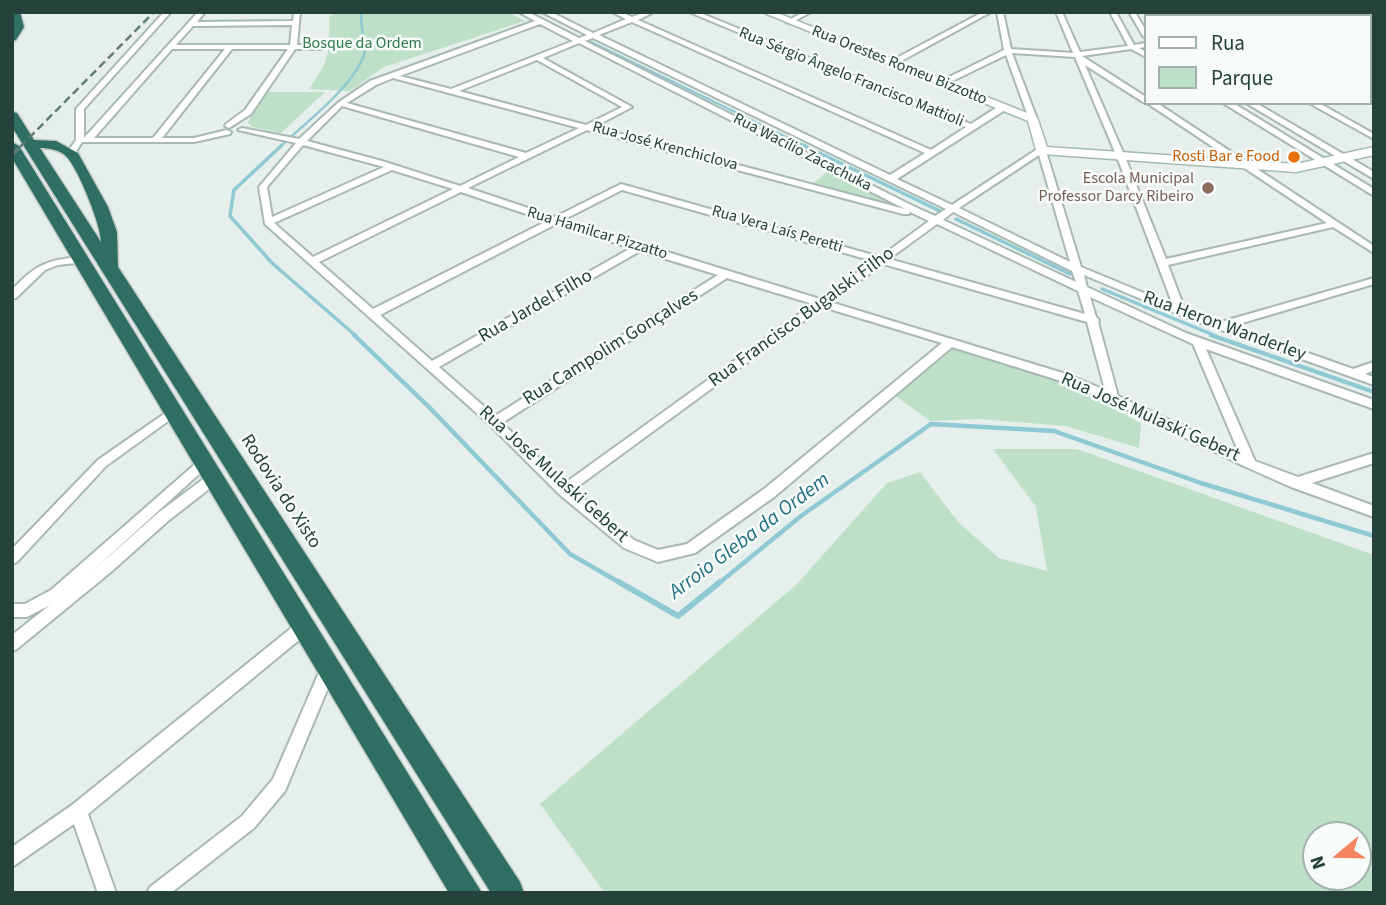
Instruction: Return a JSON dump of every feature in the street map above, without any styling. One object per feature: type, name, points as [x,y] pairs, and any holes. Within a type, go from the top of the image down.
[{"type":"highway","points":[[12,38],[18,22],[14,12]]},
{"type":"highway","name":"Rodovia do Xisto","points":[[12,116],[509,893]]},
{"type":"highway","points":[[31,145],[79,145],[109,232],[110,268]]},
{"type":"highway","name":"Rodovia do Xisto","points":[[31,145],[82,260],[467,893]]},
{"type":"street","points":[[79,145],[80,109],[168,12]]},
{"type":"street","points":[[79,145],[202,12]]},
{"type":"street","points":[[228,129],[248,112],[293,47],[297,12]]},
{"type":"street","name":"Rua Wacílio Zacachuka","points":[[522,12],[592,34],[1075,268]]},
{"type":"street","points":[[615,12],[931,153]]},
{"type":"street","points":[[452,91],[651,12]]},
{"type":"street","name":"Rua Sérgio Ângelo Francisco Mattioli","points":[[692,12],[972,127]]},
{"type":"street","name":"Rua Orestes Romeu Bizzotto","points":[[766,12],[1033,119]]},
{"type":"street","points":[[789,22],[808,12]]},
{"type":"street","points":[[891,63],[988,12]]},
{"type":"street","points":[[1000,12],[1008,51],[1033,119],[1075,268],[1094,320],[1114,398]]},
{"type":"street","points":[[1059,12],[1121,157],[1181,312]]},
{"type":"street","points":[[1113,12],[1132,47],[1144,54]]},
{"type":"street","points":[[1132,12],[1144,33]]},
{"type":"street","points":[[391,167],[268,222],[263,187],[300,141],[360,89],[543,17]]},
{"type":"street","name":"Rua Wacílio Zacachuka","points":[[543,17],[578,39],[937,220],[1083,289]]},
{"type":"street","points":[[192,24],[296,23]]},
{"type":"street","points":[[941,83],[1008,51],[1078,57],[1144,45]]},
{"type":"street","points":[[170,47],[322,47]]},
{"type":"street","points":[[155,141],[230,47]]},
{"type":"street","points":[[312,261],[628,107],[536,57]]},
{"type":"street","points":[[1078,57],[1144,99]]},
{"type":"street","name":"Rua José Krenchiclova","points":[[393,76],[937,220]]},
{"type":"street","points":[[342,104],[526,156]]},
{"type":"street","points":[[1154,105],[1374,250]]},
{"type":"street","points":[[1230,105],[1374,193]]},
{"type":"street","points":[[1253,105],[1374,177]]},
{"type":"street","points":[[1317,105],[1374,137]]},
{"type":"street","points":[[892,178],[1002,108]]},
{"type":"street","points":[[243,127],[248,112]]},
{"type":"street","name":"Rua Hamilcar Pizzatto","points":[[79,145],[203,139],[228,129],[243,127],[391,167],[639,248],[951,342]]},
{"type":"street","points":[[1302,149],[1321,145]]},
{"type":"street","points":[[1042,150],[1296,168],[1374,151]]},
{"type":"street","name":"Rua Francisco Bugalski Filho","points":[[564,490],[885,260],[953,208],[1042,150]]},
{"type":"street","name":"Rua Vera Laís Peretti","points":[[555,221],[621,187],[1094,320]]},
{"type":"street","points":[[373,314],[555,221]]},
{"type":"street","name":"Rua José Mulaski Gebert","points":[[268,222],[433,366],[564,490],[629,544],[658,556],[690,549],[769,493],[951,342],[1062,377],[1114,398],[1250,464],[1374,512]]},
{"type":"street","points":[[1163,263],[1335,223]]},
{"type":"street","name":"Rua Jardel Filho","points":[[433,366],[639,248]]},
{"type":"street","points":[[12,296],[32,275],[52,261],[82,260]]},
{"type":"street","name":"Rua Heron Wanderley","points":[[1075,268],[1181,312],[1374,381]]},
{"type":"street","name":"Rua Campolim Gonçalves","points":[[494,422],[727,274]]},
{"type":"street","points":[[1221,326],[1374,281]]},
{"type":"street","name":"Rua Heron Wanderley","points":[[1083,289],[1197,341],[1374,405]]},
{"type":"street","points":[[1197,341],[1250,464]]},
{"type":"street","points":[[1352,374],[1374,366]]},
{"type":"street","points":[[12,558],[102,463],[174,411]]},
{"type":"street","points":[[1295,483],[1374,458]]},
{"type":"street","points":[[12,611],[27,610],[56,594],[210,470]]},
{"type":"street","points":[[12,644],[107,567],[210,470]]},
{"type":"street","points":[[12,858],[78,811],[305,626]]},
{"type":"street","points":[[156,893],[248,822],[279,785],[329,666]]},
{"type":"street","points":[[78,811],[107,893]]},
{"type":"green space","name":"Bosque da Ordem","points":[[335,12],[508,12],[525,21],[384,67],[350,91],[309,89],[325,63],[329,48],[329,17]]},
{"type":"green space","points":[[268,92],[325,92],[281,133],[252,127],[248,122]]},
{"type":"green space","points":[[830,169],[898,206],[814,183]]},
{"type":"green space","points":[[950,348],[1020,368],[1069,386],[1141,423],[1139,448],[1066,426],[979,419],[930,421],[893,394]]},
{"type":"green space","points":[[993,449],[1077,449],[1374,555],[1374,893],[605,893],[540,804],[797,584],[887,483],[920,472],[958,522],[999,558],[1047,571],[1036,507]]},
{"type":"waterway","name":"Arroio Gleba da Ordem","points":[[280,147],[339,92],[358,67],[365,50],[362,12]]},
{"type":"waterway","points":[[591,42],[807,147]]},
{"type":"waterway","name":"Arroio Gleba da Ordem","points":[[282,145],[234,190],[230,216],[272,263],[356,336]]},
{"type":"waterway","points":[[803,145],[940,211]]},
{"type":"waterway","points":[[956,219],[1070,274]]},
{"type":"waterway","points":[[1102,289],[1216,336]]},
{"type":"waterway","name":"Arroio Gleba da Ordem","points":[[354,335],[430,408],[570,554],[622,584]]},
{"type":"waterway","points":[[1211,335],[1374,392]]},
{"type":"waterway","name":"Arroio Gleba da Ordem","points":[[718,584],[801,516],[931,424],[1054,431],[1201,483],[1374,536]]},
{"type":"waterway","name":"Arroio Gleba da Ordem","points":[[619,582],[678,616],[720,582]]},
{"type":"railway","points":[[20,147],[154,12]]},
{"type":"railway","points":[[12,155],[20,147]]},
{"type":"place","name":"Rosti Bar e Food","points":[[1294,157]]},
{"type":"place","name":"Escola Municipal Professor Darcy Ribeiro","points":[[1208,188]]}]
